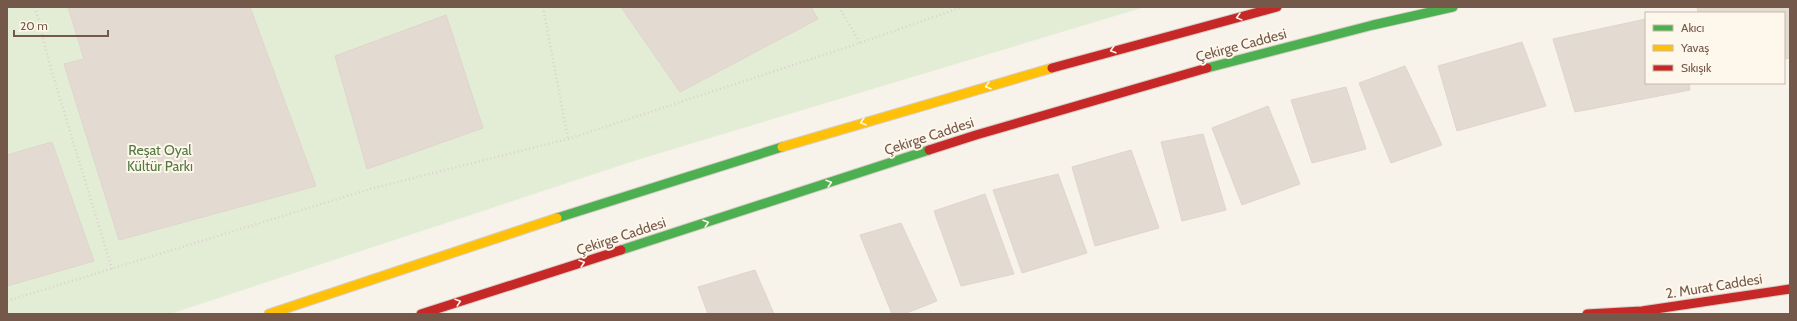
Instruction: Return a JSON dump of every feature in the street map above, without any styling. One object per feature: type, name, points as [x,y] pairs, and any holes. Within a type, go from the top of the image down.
[{"type":"main road","name":"Çekirge Caddesi","points":[[268,314],[576,212],[809,138],[1130,45],[1277,7]]},
{"type":"main road","name":"Çekirge Caddesi","points":[[421,314],[763,205],[976,135],[1185,74],[1373,25],[1452,7]]},
{"type":"main road","name":"2. Murat Caddesi","points":[[1587,314],[1642,311],[1790,289]]},
{"type":"path","points":[[35,7],[51,69],[112,269]]},
{"type":"path","points":[[543,7],[568,139]]},
{"type":"path","points":[[839,7],[860,43]]},
{"type":"path","points":[[7,301],[370,189],[568,139],[860,43],[962,7]]},
{"type":"green space","name":"Reşat Oyal Kültür Parkı","points":[[7,7],[1145,7],[637,160],[170,314],[7,314]]},
{"type":"building","points":[[68,7],[250,7],[316,186],[119,240],[64,64],[84,59]]},
{"type":"building","points":[[621,7],[811,7],[818,19],[680,92]]},
{"type":"building","points":[[1697,7],[1790,7],[1790,58],[1785,59],[1785,12],[1698,12]]},
{"type":"building","points":[[446,15],[483,128],[367,169],[335,56]]},
{"type":"building","points":[[1645,19],[1645,84],[1689,84],[1690,90],[1575,112],[1553,39]]},
{"type":"building","points":[[1522,42],[1546,106],[1457,131],[1438,66]]},
{"type":"building","points":[[1405,66],[1442,145],[1391,163],[1359,83]]},
{"type":"building","points":[[1346,87],[1366,149],[1312,163],[1291,100]]},
{"type":"building","points":[[1268,106],[1300,184],[1242,205],[1212,128]]},
{"type":"building","points":[[1203,134],[1226,210],[1182,221],[1161,142]]},
{"type":"building","points":[[52,142],[94,261],[7,286],[7,155]]},
{"type":"building","points":[[1131,150],[1159,228],[1095,246],[1072,167]]},
{"type":"building","points":[[1058,174],[1087,253],[1022,273],[993,190]]},
{"type":"building","points":[[985,194],[1014,274],[961,286],[934,211]]},
{"type":"building","points":[[901,223],[937,301],[904,314],[892,314],[860,235]]},
{"type":"building","points":[[755,270],[774,314],[708,314],[698,287]]},
{"type":"traffic: fast","points":[[1207,68],[1373,25],[1453,7]]},
{"type":"traffic: fast","points":[[557,218],[782,147]]},
{"type":"traffic: fast","points":[[621,250],[929,150]]},
{"type":"traffic: slow","points":[[782,147],[1052,68]]},
{"type":"traffic: slow","points":[[269,314],[557,218]]},
{"type":"traffic: jam","points":[[1052,68],[1277,7]]},
{"type":"traffic: jam","points":[[929,150],[1207,68]]},
{"type":"traffic: jam","points":[[421,314],[621,250]]},
{"type":"traffic: jam","points":[[1587,314],[1642,311],[1790,289]]}]
